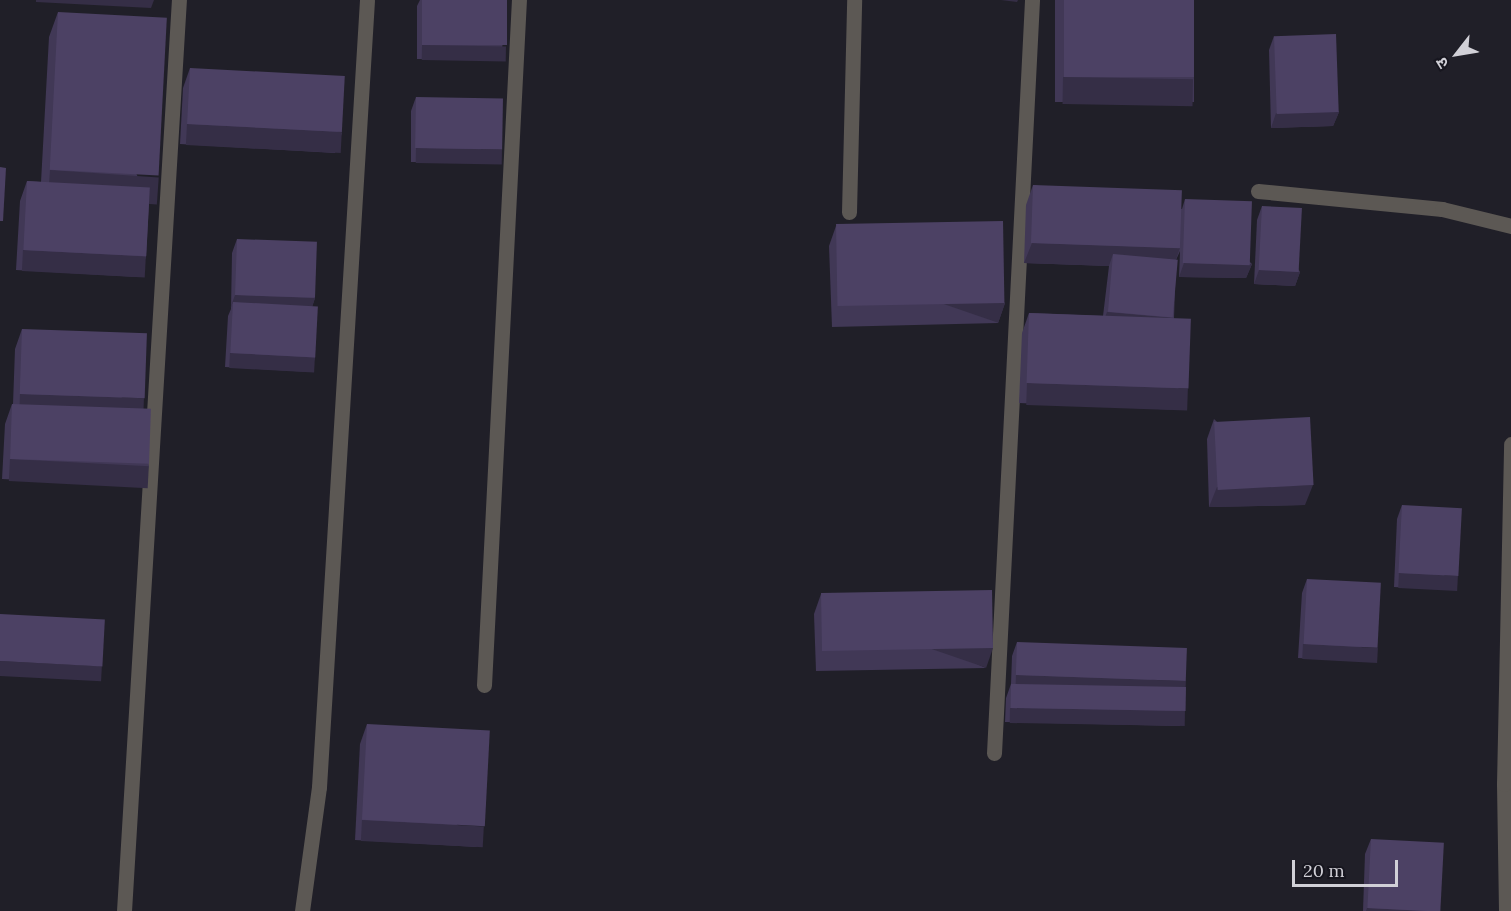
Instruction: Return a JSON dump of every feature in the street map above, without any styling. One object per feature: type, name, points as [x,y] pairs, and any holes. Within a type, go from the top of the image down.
[{"type":"lane","points":[[124,911],[179,0]]},
{"type":"lane","points":[[302,911],[319,787],[367,0]]},
{"type":"lane","points":[[484,685],[519,0]]},
{"type":"lane","points":[[849,212],[854,0]]},
{"type":"lane","points":[[994,753],[1032,0]]},
{"type":"lane","points":[[1258,191],[1442,209],[1511,226]]},
{"type":"lane","points":[[1506,911],[1504,784],[1511,444]]},
{"type":"building","points":[[422,0],[507,0],[507,45],[422,45]]},
{"type":"building","points":[[1064,0],[1194,0],[1194,77],[1064,77]]},
{"type":"building","points":[[58,12],[167,18],[159,175],[50,170]]},
{"type":"building","points":[[1336,34],[1339,112],[1277,114],[1274,36]]},
{"type":"building","points":[[190,68],[345,76],[342,132],[187,124]]},
{"type":"building","points":[[416,97],[503,99],[502,150],[415,148]]},
{"type":"building","points":[[0,167],[6,168],[3,221],[0,221]]},
{"type":"building","points":[[27,181],[150,187],[146,256],[23,250]]},
{"type":"building","points":[[1033,185],[1182,190],[1180,248],[1031,243]]},
{"type":"building","points":[[1185,199],[1252,201],[1250,265],[1183,263]]},
{"type":"building","points":[[1262,206],[1302,208],[1299,272],[1259,270]]},
{"type":"building","points":[[1003,221],[1004,303],[837,306],[836,224]]},
{"type":"building","points":[[237,239],[317,242],[315,298],[235,295]]},
{"type":"building","points":[[1113,254],[1178,260],[1173,317],[1108,312]]},
{"type":"building","points":[[233,302],[318,306],[315,357],[230,353]]},
{"type":"building","points":[[1029,313],[1191,319],[1188,389],[1027,383]]},
{"type":"building","points":[[22,329],[147,333],[145,398],[20,394]]},
{"type":"building","points":[[12,404],[151,409],[149,464],[10,459]]},
{"type":"building","points":[[1310,417],[1314,485],[1218,490],[1214,422]]},
{"type":"building","points":[[1402,505],[1462,508],[1458,576],[1398,573]]},
{"type":"building","points":[[1307,579],[1381,583],[1377,648],[1304,644]]},
{"type":"building","points":[[992,590],[993,648],[822,651],[821,593]]},
{"type":"building","points":[[0,614],[105,619],[102,666],[0,661]]},
{"type":"building","points":[[1017,642],[1187,648],[1186,681],[1016,675]]},
{"type":"building","points":[[1011,684],[1186,687],[1186,711],[1011,708]]},
{"type":"building","points":[[367,724],[490,730],[485,826],[362,820]]},
{"type":"building","points":[[1371,839],[1444,843],[1440,911],[1367,908]]}]
